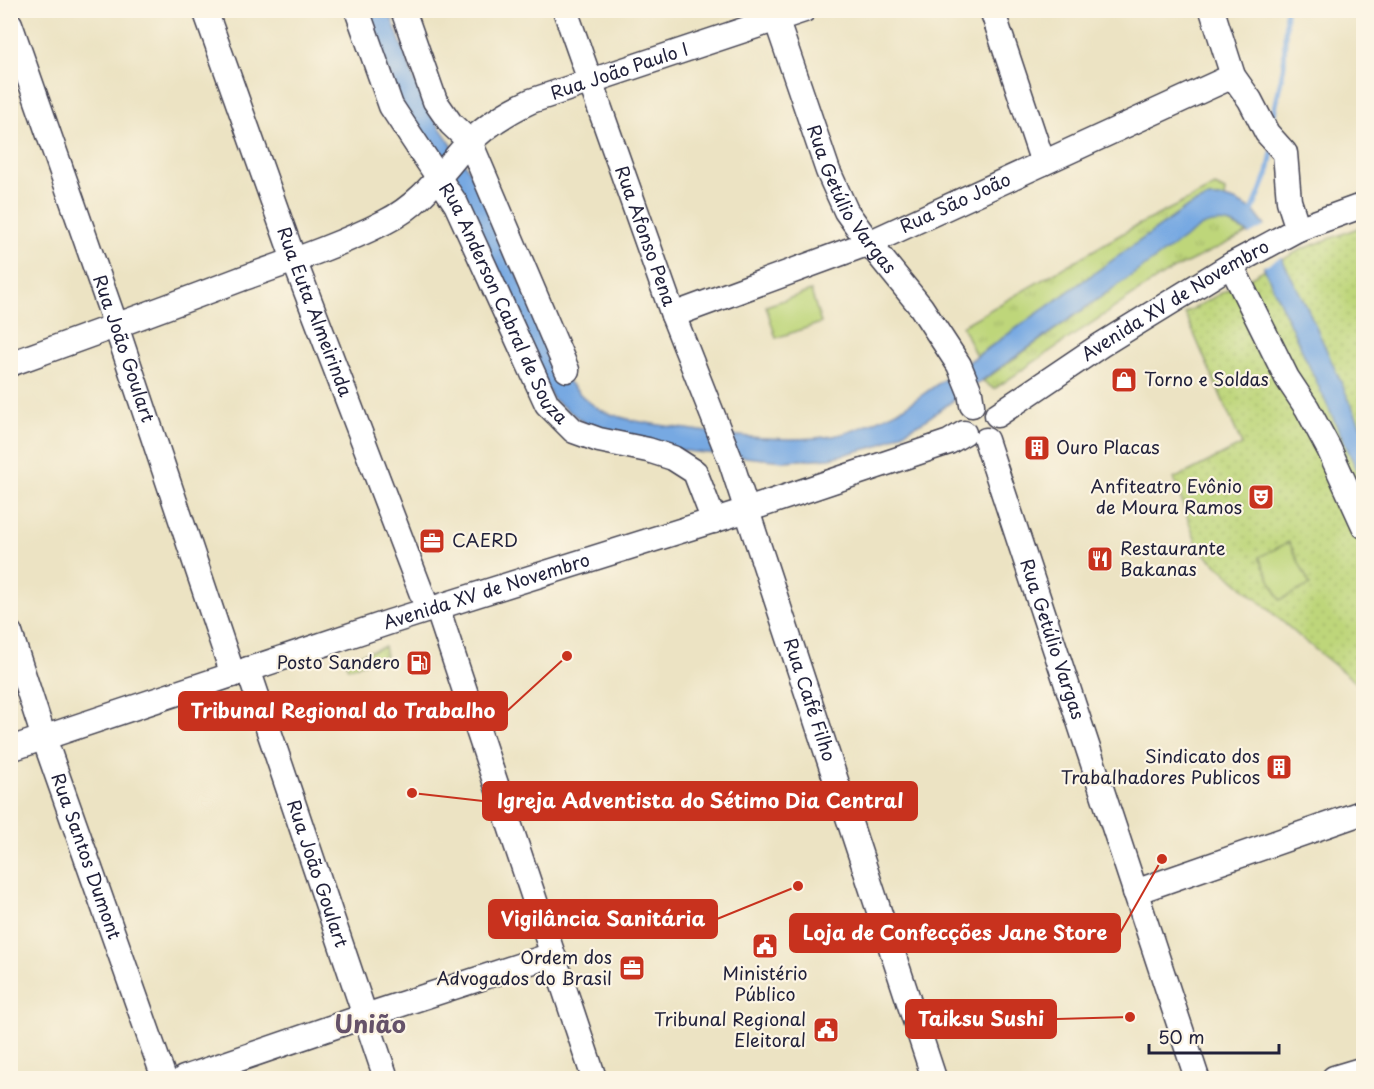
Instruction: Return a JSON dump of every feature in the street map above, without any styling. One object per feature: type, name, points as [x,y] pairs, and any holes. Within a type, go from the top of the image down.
[{"type":"street","name":"Rua Euta Almeirinda","points":[[205,10],[294,260],[432,609],[594,1078]]},
{"type":"street","name":"Rua Anderson Cabral de Souza","points":[[357,10],[391,106],[453,162],[456,204],[547,404],[574,431],[600,440],[674,458],[695,472],[714,521]]},
{"type":"street","points":[[403,10],[435,101],[451,124],[453,162],[567,370]]},
{"type":"street","name":"Rua Afonso Pena","points":[[565,10],[673,315],[730,459]]},
{"type":"street","name":"Rua João Paulo I","points":[[10,364],[294,260],[387,222],[422,196],[453,162],[495,122],[531,101],[775,15],[804,10]]},
{"type":"street","points":[[992,10],[1042,163]]},
{"type":"street","points":[[1212,10],[1233,76],[1250,100],[1267,133],[1285,153],[1289,201],[1298,229]]},
{"type":"street","name":"Rua Getúlio Vargas","points":[[775,15],[828,171],[846,211],[868,243],[921,307],[959,365],[971,398]]},
{"type":"street","name":"Rua João Goulart","points":[[10,24],[386,1078]]},
{"type":"street","name":"Rua São João","points":[[673,315],[868,243],[1233,76]]},
{"type":"street","name":"Avenida XV de Novembro","points":[[997,415],[1101,345],[1231,265],[1298,229],[1364,205]]},
{"type":"street","points":[[1231,265],[1287,378],[1307,408],[1329,449],[1364,526]]},
{"type":"street","points":[[971,398],[987,406],[997,415],[996,432],[975,437],[960,425],[971,398]]},
{"type":"street","name":"Rua Getúlio Vargas","points":[[975,437],[1135,892],[1197,1078]]},
{"type":"street","name":"Avenida XV de Novembro","points":[[10,749],[432,609],[714,521],[949,441],[975,437]]},
{"type":"street","name":"Rua Café Filho","points":[[730,459],[934,1078]]},
{"type":"street","name":"Rua Santos Dumont","points":[[10,633],[44,738],[164,1078]]},
{"type":"street","points":[[1135,892],[1364,812]]},
{"type":"street","points":[[184,1078],[552,955]]},
{"type":"street","points":[[1334,1078],[1364,1069]]},
{"type":"green space","points":[[1215,186],[1225,191],[1224,198],[1207,198],[1189,206],[976,356],[962,326],[1132,228]]},
{"type":"green space","points":[[1214,221],[1226,222],[1248,233],[1166,273],[994,389],[983,381],[1202,225]]},
{"type":"green space","points":[[1363,226],[1363,688],[1300,637],[1198,548],[1174,479],[1242,445],[1185,313],[1300,250]]},
{"type":"green space","points":[[811,291],[821,323],[776,338],[766,306]]},
{"type":"green space","points":[[1289,542],[1310,585],[1280,600],[1259,557]]},
{"type":"green space","points":[[384,647],[386,656],[348,668],[345,659]]},
{"type":"water","points":[[366,11],[389,11],[423,103],[469,170],[565,378],[587,401],[603,411],[644,423],[760,438],[815,438],[852,431],[905,407],[1189,206],[1208,198],[1224,198],[1253,210],[1265,226],[1307,307],[1363,431],[1363,483],[1248,233],[1237,226],[1220,222],[1202,226],[924,421],[878,446],[830,458],[784,461],[686,451],[621,440],[589,426],[553,399],[402,110]]},
{"type":"pier","points":[[1267,225],[1283,256],[1262,267],[1247,236]]},
{"type":"waterway","points":[[1274,114],[1284,64],[1286,10]]},
{"type":"waterway","points":[[1250,216],[1268,173],[1272,152]]},
{"type":"place","name":"Torno e Soldas","points":[[1124,380]]},
{"type":"place","name":"Ouro Placas","points":[[1037,448]]},
{"type":"place","name":"Anfiteatro Evônio de Moura Ramos","points":[[1261,497]]},
{"type":"place","name":"CAERD","points":[[432,541]]},
{"type":"place","name":"Restaurante Bakanas","points":[[1100,559]]},
{"type":"place","name":"Tribunal Regional do Trabalho","points":[[567,656]]},
{"type":"place","name":"Posto Sandero","points":[[419,663]]},
{"type":"place","name":"Sindicato dos Trabalhadores Publicos","points":[[1279,767]]},
{"type":"place","name":"Igreja Adventista do Sétimo Dia Central","points":[[412,793]]},
{"type":"place","name":"Loja de Confecções Jane Store","points":[[1162,859]]},
{"type":"place","name":"Vigilância Sanitária","points":[[798,886]]},
{"type":"place","name":"Ministério Público","points":[[765,946]]},
{"type":"place","name":"Ordem dos Advogados do Brasil","points":[[632,968]]},
{"type":"place","name":"Taiksu Sushi","points":[[1130,1017]]},
{"type":"place","name":"Tribunal Regional Eleitoral","points":[[826,1030]]},
{"type":"district","name":"União","points":[[370,1025]]}]
